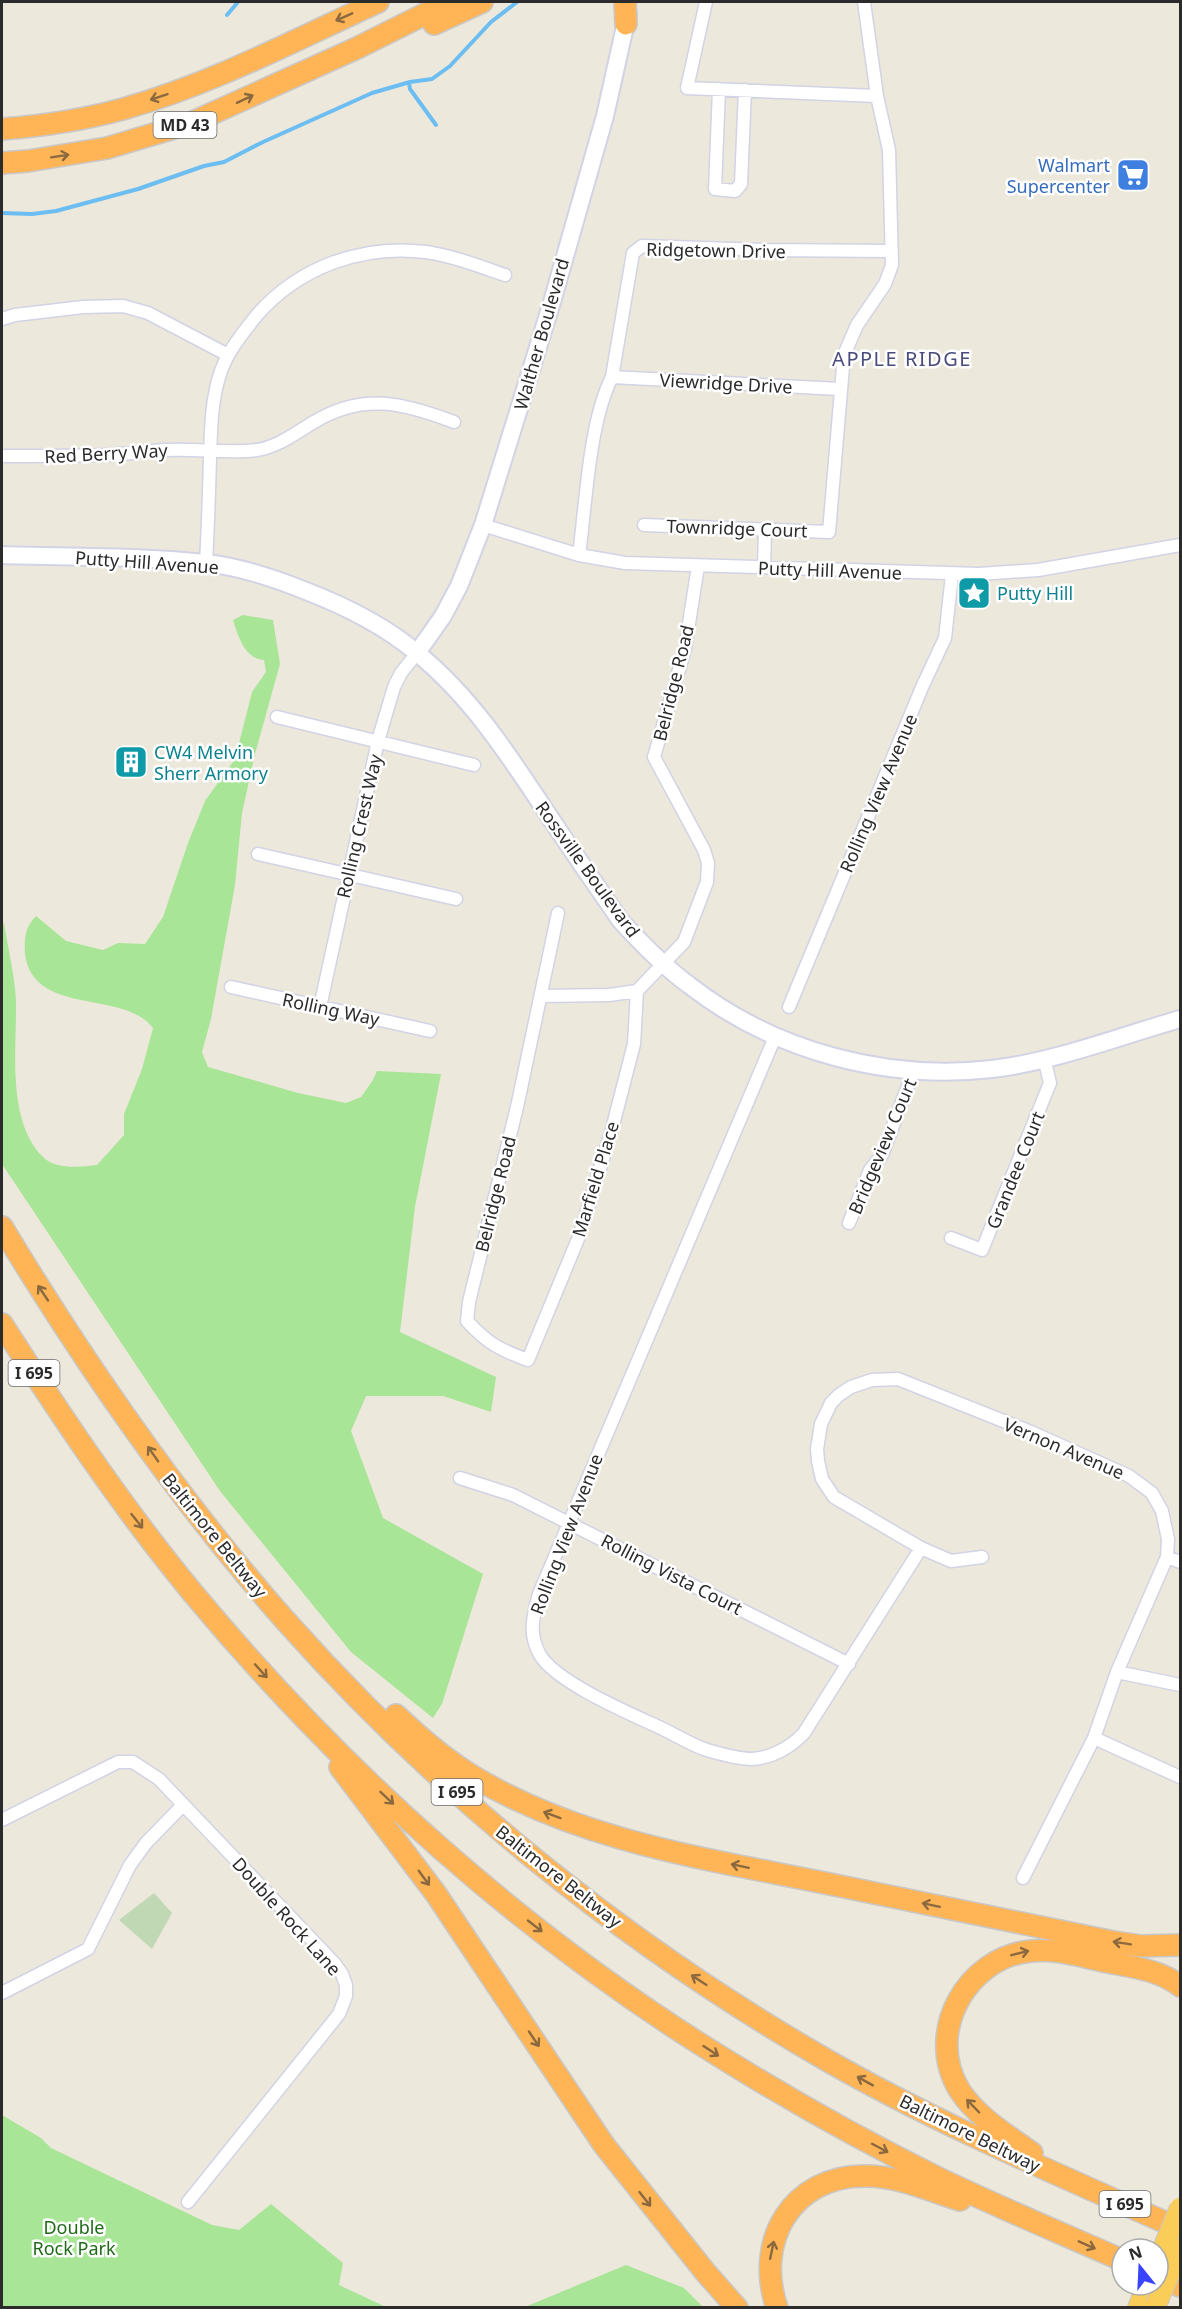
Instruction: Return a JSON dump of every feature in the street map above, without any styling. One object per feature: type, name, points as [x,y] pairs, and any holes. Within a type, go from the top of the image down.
[{"type":"highway","name":"MD 43","points":[[2,129],[95,116],[159,98],[213,77],[378,2]]},
{"type":"highway","name":"MD 43","points":[[2,163],[86,152],[163,132],[216,112],[357,48],[450,2]]},
{"type":"highway","points":[[357,48],[413,34],[482,2]]},
{"type":"highway","points":[[625,2],[626,24]]},
{"type":"highway","name":"Baltimore Beltway","points":[[2,1227],[32,1277],[173,1484],[278,1612],[340,1679],[445,1781],[568,1887],[692,1976],[830,2062],[898,2099],[1027,2162],[1180,2229]]},
{"type":"highway","name":"I 695","points":[[2,1324],[66,1422],[131,1513],[191,1591],[300,1714],[408,1818],[469,1872],[532,1924],[661,2018],[728,2062],[939,2178],[1110,2255]]},
{"type":"highway","points":[[173,1484],[291,1616],[348,1672],[420,1737],[472,1776],[534,1808],[617,1838],[695,1857],[1114,1942],[1141,1946],[1180,1945]]},
{"type":"highway","points":[[300,1714],[436,1894],[604,2145],[679,2240],[737,2307]]},
{"type":"highway","points":[[1069,2179],[996,2127],[960,2090],[954,2078],[947,2050],[951,2017],[957,2001],[975,1977],[986,1968],[1014,1954],[1030,1951],[1051,1950],[1146,1970],[1162,1974],[1180,1986]]},
{"type":"highway","points":[[777,2307],[771,2289],[769,2262],[776,2233],[794,2205],[822,2185],[839,2179],[868,2176],[887,2178],[1052,2230]]},
{"type":"highway","points":[[1168,2237],[1180,2208]]},
{"type":"highway","points":[[1148,2301],[1180,2249]]},
{"type":"main road","name":"Walther Boulevard","points":[[417,653],[443,616],[459,586],[483,525],[552,302],[605,116],[631,2]]},
{"type":"main road","name":"Putty Hill Avenue","points":[[2,555],[206,563],[267,577],[315,594],[372,623],[417,653]]},
{"type":"main road","name":"Rossville Boulevard","points":[[417,653],[465,699],[501,742],[620,920],[663,964],[709,1000],[775,1036],[844,1059],[914,1070],[959,1071],[994,1069],[1044,1058],[1180,1019]]},
{"type":"street","points":[[706,2],[687,88],[877,96]]},
{"type":"street","points":[[840,389],[848,341],[890,273],[892,251],[889,150],[877,96],[864,2]]},
{"type":"street","points":[[719,89],[715,189],[735,191],[741,184],[745,90]]},
{"type":"street","name":"Ridgetown Drive","points":[[579,555],[603,395],[612,377],[633,253],[637,248],[642,246],[892,251]]},
{"type":"street","points":[[206,563],[210,451],[214,396],[218,378],[228,355],[248,326],[282,290],[310,272],[348,257],[381,251],[427,252],[505,275]]},
{"type":"street","points":[[2,319],[15,315],[83,307],[123,306],[148,314],[228,355]]},
{"type":"street","name":"Viewridge Drive","points":[[612,377],[840,389]]},
{"type":"street","name":"Townridge Court","points":[[644,525],[830,532],[840,389]]},
{"type":"street","name":"Red Berry Way","points":[[2,456],[110,455],[166,450],[258,450],[340,409],[371,402],[419,409],[454,422]]},
{"type":"street","name":"Putty Hill Avenue","points":[[483,525],[579,555],[625,563],[952,575],[1038,570],[1180,545]]},
{"type":"street","points":[[764,567],[765,530]]},
{"type":"street","name":"Belridge Road","points":[[637,991],[684,942],[707,882],[708,863],[704,850],[654,758],[686,649],[698,566]]},
{"type":"street","name":"Rolling View Avenue","points":[[789,1007],[945,638],[952,575]]},
{"type":"street","name":"Rolling Crest Way","points":[[320,1006],[378,741],[394,687],[401,673],[417,653]]},
{"type":"street","points":[[277,717],[474,765]]},
{"type":"street","points":[[258,854],[456,899]]},
{"type":"street","name":"Belridge Road","points":[[528,1360],[500,1350],[483,1338],[467,1321],[469,1302],[517,1107],[558,913]]},
{"type":"street","name":"Rolling Way","points":[[231,987],[430,1031]]},
{"type":"street","points":[[541,996],[609,995],[637,991]]},
{"type":"street","name":"Marfield Place","points":[[528,1360],[579,1233],[612,1129],[634,1044],[637,991]]},
{"type":"street","name":"Rolling View Avenue","points":[[775,1036],[605,1434],[571,1523],[539,1594],[531,1623],[534,1640],[542,1659],[563,1677],[589,1692],[704,1749],[752,1759],[775,1753],[794,1744],[804,1733],[921,1548]]},
{"type":"street","name":"Grandee Court","points":[[951,1238],[982,1250],[1050,1083],[1044,1058]]},
{"type":"street","name":"Bridgeview Court","points":[[849,1223],[870,1170],[882,1155],[914,1070]]},
{"type":"street","name":"Vernon Avenue","points":[[982,1557],[951,1561],[921,1548],[841,1504],[834,1497],[825,1485],[818,1461],[821,1424],[831,1403],[850,1387],[872,1380],[898,1379],[1030,1432],[1130,1476],[1152,1493],[1162,1511],[1168,1539],[1167,1557],[1117,1672],[1094,1738],[1023,1878]]},
{"type":"street","name":"Rolling Vista Court","points":[[460,1478],[513,1495],[849,1664]]},
{"type":"street","points":[[1167,1557],[1180,1562]]},
{"type":"street","points":[[1117,1672],[1180,1685]]},
{"type":"street","points":[[1094,1738],[1180,1777]]},
{"type":"street","name":"Double Rock Lane","points":[[2,1820],[122,1761],[133,1762],[159,1779],[264,1887],[335,1964],[344,1977],[346,1990],[339,2014],[188,2202]]},
{"type":"street","points":[[2,1993],[88,1949],[130,1865],[146,1843],[183,1805]]},
{"type":"green space","points":[[243,615],[273,620],[280,664],[255,754],[242,813],[235,885],[211,1019],[202,1052],[208,1067],[298,1093],[346,1103],[361,1097],[377,1071],[441,1074],[415,1207],[400,1332],[496,1377],[491,1412],[443,1396],[366,1396],[351,1431],[383,1518],[483,1574],[442,1704],[433,1718],[351,1652],[220,1491],[2,1164],[2,923],[4,923],[13,972],[16,1001],[15,1062],[18,1104],[31,1142],[48,1161],[69,1167],[84,1166],[97,1165],[124,1135],[124,1114],[142,1069],[153,1028],[140,1016],[122,1009],[61,995],[44,987],[32,974],[25,954],[26,934],[36,916],[66,941],[103,950],[118,943],[145,944],[163,917],[205,801],[235,759],[252,692],[266,672],[264,660],[257,659],[247,651],[237,633],[233,620]]},
{"type":"green space","points":[[154,1893],[172,1913],[152,1949],[119,1920]]},
{"type":"green space","name":"Double Rock Park","points":[[2,2115],[41,2138],[51,2148],[212,2225],[239,2230],[271,2204],[343,2263],[339,2285],[386,2307],[2,2307]]},
{"type":"green space","points":[[626,2265],[684,2288],[703,2307],[525,2307]]},
{"type":"waterway","points":[[227,15],[238,2]]},
{"type":"waterway","points":[[2,213],[32,214],[56,211],[138,189],[204,166],[224,162],[372,93],[410,82],[432,79],[450,66],[491,22],[517,2]]},
{"type":"waterway","points":[[409,83],[410,89],[436,125]]},
{"type":"place","name":"Walmart Supercenter","points":[[1133,175]]},
{"type":"place","name":"Putty Hill","points":[[974,593]]},
{"type":"place","name":"CW4 Melvin Sherr Armory","points":[[131,762]]},
{"type":"district","name":"APPLE RIDGE","points":[[902,358]]}]
